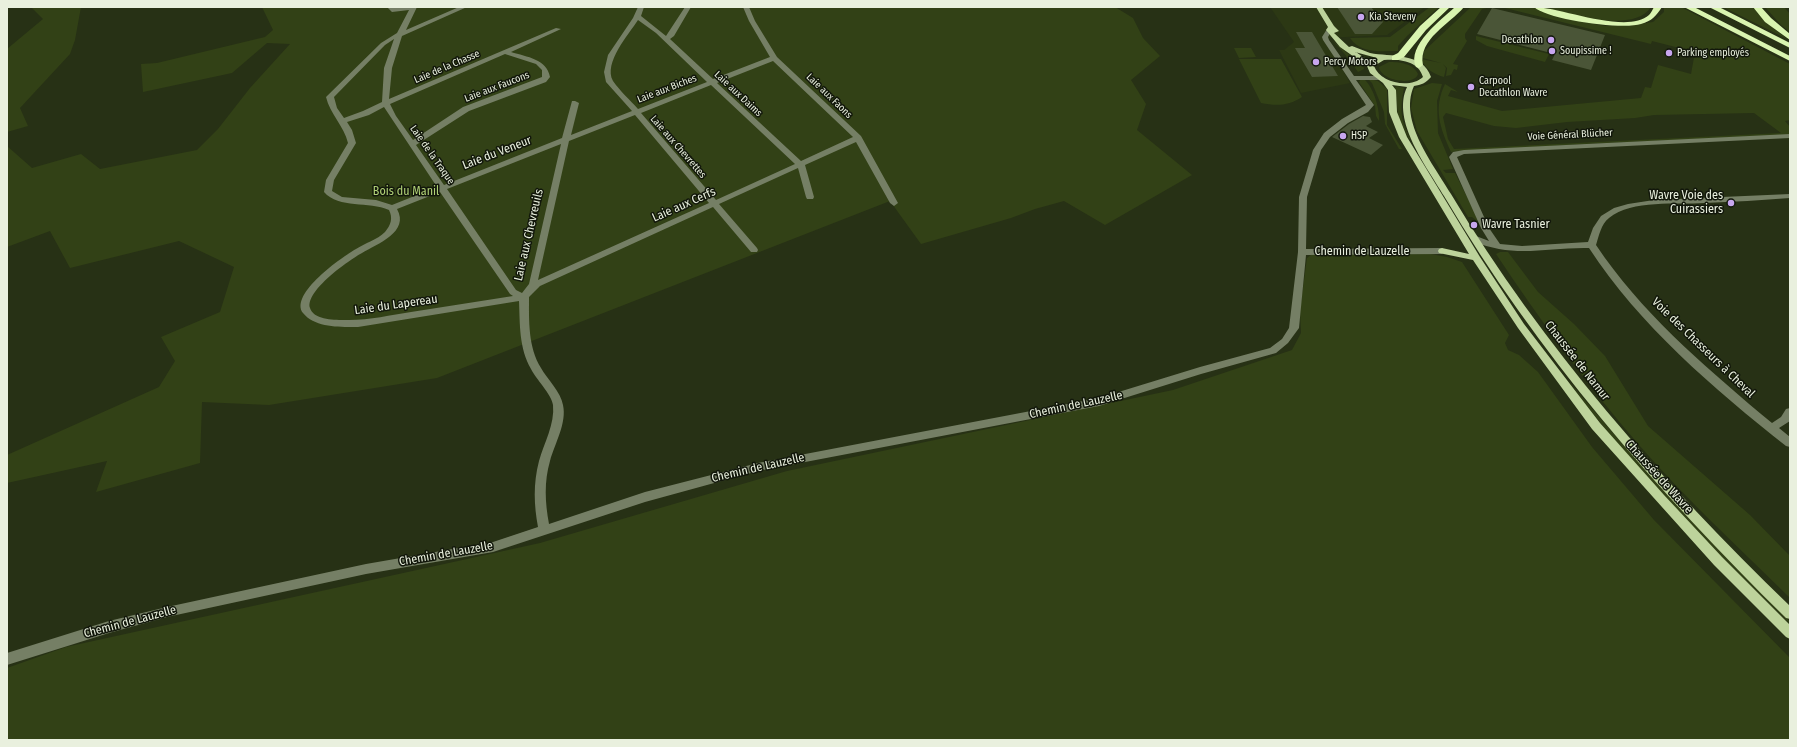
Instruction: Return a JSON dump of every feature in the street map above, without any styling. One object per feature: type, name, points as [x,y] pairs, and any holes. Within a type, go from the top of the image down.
[{"type":"highway","points":[[1395,58],[1402,53],[1422,28],[1446,7]]},
{"type":"highway","points":[[1419,65],[1417,58],[1428,38],[1460,7]]},
{"type":"highway","points":[[1538,7],[1549,12],[1578,20],[1611,24],[1640,21],[1651,17],[1657,12],[1658,7]]},
{"type":"highway","points":[[1688,7],[1790,59]]},
{"type":"highway","points":[[1695,7],[1790,56]]},
{"type":"highway","points":[[1713,7],[1790,46]]},
{"type":"highway","points":[[1757,7],[1768,20],[1790,38]]},
{"type":"main road","name":"Chaussée de Namur","points":[[1319,7],[1339,43],[1370,67],[1392,90],[1393,112],[1398,128],[1468,244],[1482,257],[1551,351],[1612,426],[1676,498],[1790,614]]},
{"type":"main road","name":"Chaussée de Namur","points":[[1330,29],[1336,30],[1344,42],[1354,49],[1366,54],[1385,58]]},
{"type":"main road","name":"Chaussée de Namur","points":[[1370,67],[1377,59],[1385,58],[1410,61],[1419,65]]},
{"type":"main road","points":[[1383,79],[1410,85],[1420,83],[1427,77],[1426,72],[1419,65]]},
{"type":"main road","name":"Chaussée de Namur","points":[[1410,85],[1406,106],[1409,125],[1430,166],[1476,239],[1482,257],[1521,326]]},
{"type":"main road","points":[[1442,251],[1462,248],[1468,244]]},
{"type":"main road","points":[[1442,251],[1482,257]]},
{"type":"main road","name":"Chaussée de Wavre","points":[[1521,326],[1575,400],[1633,468],[1718,561],[1790,633]]},
{"type":"street","points":[[390,7],[392,10],[413,8]]},
{"type":"street","points":[[392,208],[384,203],[338,198],[328,192],[329,184],[352,143],[343,121],[332,106],[330,97],[383,44],[392,38],[464,7]]},
{"type":"street","points":[[637,16],[641,7]]},
{"type":"street","points":[[666,39],[671,36],[688,7]]},
{"type":"street","name":"Laie aux Faons","points":[[746,7],[752,21],[774,58],[858,138],[894,203]]},
{"type":"street","points":[[386,103],[388,68],[399,36],[413,8]]},
{"type":"street","name":"Laie aux Daims","points":[[637,16],[666,39],[711,83],[801,165]]},
{"type":"street","name":"Laie aux Chevrettes","points":[[637,16],[609,59],[607,72],[612,84],[754,250]]},
{"type":"street","points":[[1302,252],[1303,197],[1317,150],[1327,135],[1345,121],[1365,110],[1370,105],[1326,40],[1325,37],[1330,29]]},
{"type":"street","name":"Laie de la Chasse","points":[[343,121],[366,114],[386,103],[558,30]]},
{"type":"street","name":"Laie aux Faucons","points":[[412,144],[466,109],[543,80],[546,77],[547,74],[545,69],[538,62],[506,52]]},
{"type":"street","name":"Laie aux Biches","points":[[567,139],[774,58]]},
{"type":"street","points":[[1353,78],[1370,67]]},
{"type":"street","points":[[1353,78],[1362,77],[1383,79]]},
{"type":"street","name":"Laie de la Traque","points":[[386,103],[392,116],[513,292],[524,297]]},
{"type":"street","name":"Laie aux Chevreuils","points":[[544,530],[539,499],[540,479],[558,419],[558,410],[555,398],[535,368],[527,348],[525,336],[524,297],[533,284],[553,191],[575,103]]},
{"type":"street","name":"Voie Général Blücher","points":[[1497,247],[1485,228],[1454,160],[1453,157],[1456,154],[1522,149],[1790,136]]},
{"type":"street","name":"Laie aux Cerfs","points":[[524,297],[537,284],[858,138]]},
{"type":"street","name":"Laie du Veneur","points":[[392,208],[446,185],[567,139]]},
{"type":"street","points":[[801,165],[810,197]]},
{"type":"street","points":[[1476,239],[1497,247],[1518,248],[1574,244],[1592,245],[1596,231],[1602,220],[1616,211],[1628,207],[1655,203],[1790,196]]},
{"type":"street","name":"Laie du Lapereau","points":[[392,208],[396,219],[391,231],[381,239],[347,258],[318,282],[306,300],[304,306],[307,312],[313,317],[338,324],[364,323],[524,297]]},
{"type":"street","name":"Voie des Chasseurs à Cheval","points":[[1592,245],[1613,276],[1650,319],[1688,356],[1790,443]]},
{"type":"street","points":[[1482,257],[1497,247]]},
{"type":"street","name":"Chemin de Lauzelle","points":[[7,659],[62,641],[146,617],[366,569],[471,552],[518,539],[645,497],[758,467],[1099,402],[1200,371],[1273,351],[1286,341],[1294,328],[1302,252],[1442,251]]},
{"type":"street","points":[[1771,428],[1785,420],[1790,412]]},
{"type":"shaded area","points":[[1270,7],[1425,7],[1387,35],[1325,38],[1350,83],[1301,93],[1279,50],[1284,50],[1294,42]]},
{"type":"green space","points":[[31,7],[81,7],[75,40],[70,54],[20,108],[28,126],[7,132],[7,49],[43,19]]},
{"type":"green space","name":"Bois du Manil","points":[[262,7],[1115,7],[1133,18],[1143,38],[1160,56],[1131,80],[1146,104],[1137,130],[1192,175],[1105,225],[1064,201],[921,244],[890,201],[437,378],[269,405],[202,402],[200,463],[96,492],[107,461],[7,483],[7,455],[159,387],[175,361],[161,337],[220,312],[234,267],[179,241],[70,268],[50,231],[7,247],[7,146],[32,168],[81,154],[100,169],[197,150],[218,129],[250,88],[290,44],[267,43],[232,73],[143,92],[141,64],[157,63],[265,37],[273,30]]},
{"type":"green space","points":[[1430,7],[1439,7],[1407,36],[1398,46],[1398,51],[1378,51],[1365,49],[1354,43],[1350,38],[1390,37]]},
{"type":"green space","points":[[1471,7],[1491,7],[1482,9],[1465,34],[1467,41],[1453,64],[1458,65],[1457,70],[1454,69],[1451,75],[1446,76],[1447,68],[1443,64],[1446,68],[1444,77],[1437,75],[1427,68],[1421,59],[1441,63],[1423,58],[1424,51]]},
{"type":"green space","points":[[1501,7],[1534,7],[1566,19],[1606,26],[1627,26],[1653,22],[1664,12],[1664,7],[1681,7],[1790,64],[1790,120],[1785,121],[1790,127],[1790,135],[1584,144],[1451,152],[1439,118],[1439,102],[1445,84],[1458,92],[1451,90],[1448,96],[1502,111],[1641,98],[1645,87],[1651,88],[1658,65],[1691,74],[1695,52],[1652,41],[1651,44]],"holes":[[[1446,113],[1494,126],[1516,128],[1567,122],[1635,118],[1654,115],[1754,113],[1781,133],[1454,149],[1448,139],[1443,117]]]},
{"type":"green space","points":[[1545,7],[1651,7],[1643,15],[1617,21],[1585,18]]},
{"type":"green space","points":[[1723,7],[1754,7],[1765,21],[1787,39]]},
{"type":"green space","points":[[1765,7],[1784,7],[1790,14],[1790,32],[1781,25]]},
{"type":"green space","points":[[1476,36],[1549,54],[1545,62],[1487,46],[1476,40]]},
{"type":"green space","points":[[1332,40],[1347,53],[1363,63],[1364,69],[1358,72]]},
{"type":"green space","points":[[1234,48],[1251,48],[1256,57],[1239,58]]},
{"type":"green space","points":[[1239,59],[1281,59],[1302,97],[1287,104],[1272,105],[1261,103]]},
{"type":"green space","points":[[1389,62],[1409,65],[1416,70],[1418,74],[1415,78],[1404,81],[1391,78],[1381,72],[1379,67]]},
{"type":"green space","points":[[1367,78],[1378,81],[1387,89],[1387,125],[1402,149],[1399,149],[1385,124],[1384,112],[1372,83]]},
{"type":"green space","points":[[1361,79],[1365,80],[1374,94],[1379,121],[1376,116],[1375,106],[1359,82]]},
{"type":"green space","points":[[1432,83],[1442,84],[1437,101],[1438,133],[1453,169],[1443,170],[1446,173],[1455,173],[1478,219],[1477,221],[1472,217],[1468,217],[1417,131],[1411,108],[1414,89]]},
{"type":"green space","points":[[1397,86],[1404,88],[1402,114],[1407,132],[1411,139],[1409,139],[1398,116],[1395,87]]},
{"type":"green space","points":[[1500,252],[1508,252],[1538,292],[1574,324],[1605,356],[1648,426],[1750,515],[1790,556],[1790,598],[1675,485],[1639,445],[1564,352],[1496,254]]},
{"type":"green space","points":[[1431,254],[1462,262],[1509,335],[1505,343],[1508,350],[1519,355],[1538,372],[1592,447],[1654,520],[1790,658],[1790,740],[7,740],[7,668],[66,647],[540,543],[787,471],[1173,390],[1292,350],[1301,333],[1300,310],[1307,258],[1311,255]]},
{"type":"green space","points":[[1568,380],[1676,503],[1732,563],[1790,621],[1790,624],[1702,537],[1645,476],[1592,412]]},
{"type":"building","name":"Kia Steveny","points":[[1337,7],[1371,7],[1383,22],[1372,34],[1355,34]]},
{"type":"building","name":"Decathlon","points":[[1492,8],[1605,35],[1591,70],[1552,60],[1555,54],[1477,34]]},
{"type":"building","name":"Percy Motors","points":[[1296,32],[1312,32],[1338,76],[1312,77],[1295,48],[1305,48]]},
{"type":"building","name":"HSP","points":[[1363,116],[1370,117],[1372,122],[1366,126],[1378,132],[1369,138],[1383,145],[1371,155],[1332,137],[1349,124]]},
{"type":"place","name":"Kia Steveny","points":[[1361,17]]},
{"type":"place","name":"Decathlon","points":[[1551,40]]},
{"type":"place","name":"Soupissime !","points":[[1552,51]]},
{"type":"place","name":"Parking employés","points":[[1669,53]]},
{"type":"place","name":"Percy Motors","points":[[1316,62]]},
{"type":"place","name":"Carpool Decathlon Wavre","points":[[1471,87]]},
{"type":"place","name":"HSP","points":[[1343,136]]},
{"type":"place","name":"Wavre Voie des Cuirassiers","points":[[1731,203]]},
{"type":"place","name":"Wavre Tasnier","points":[[1474,225]]}]
